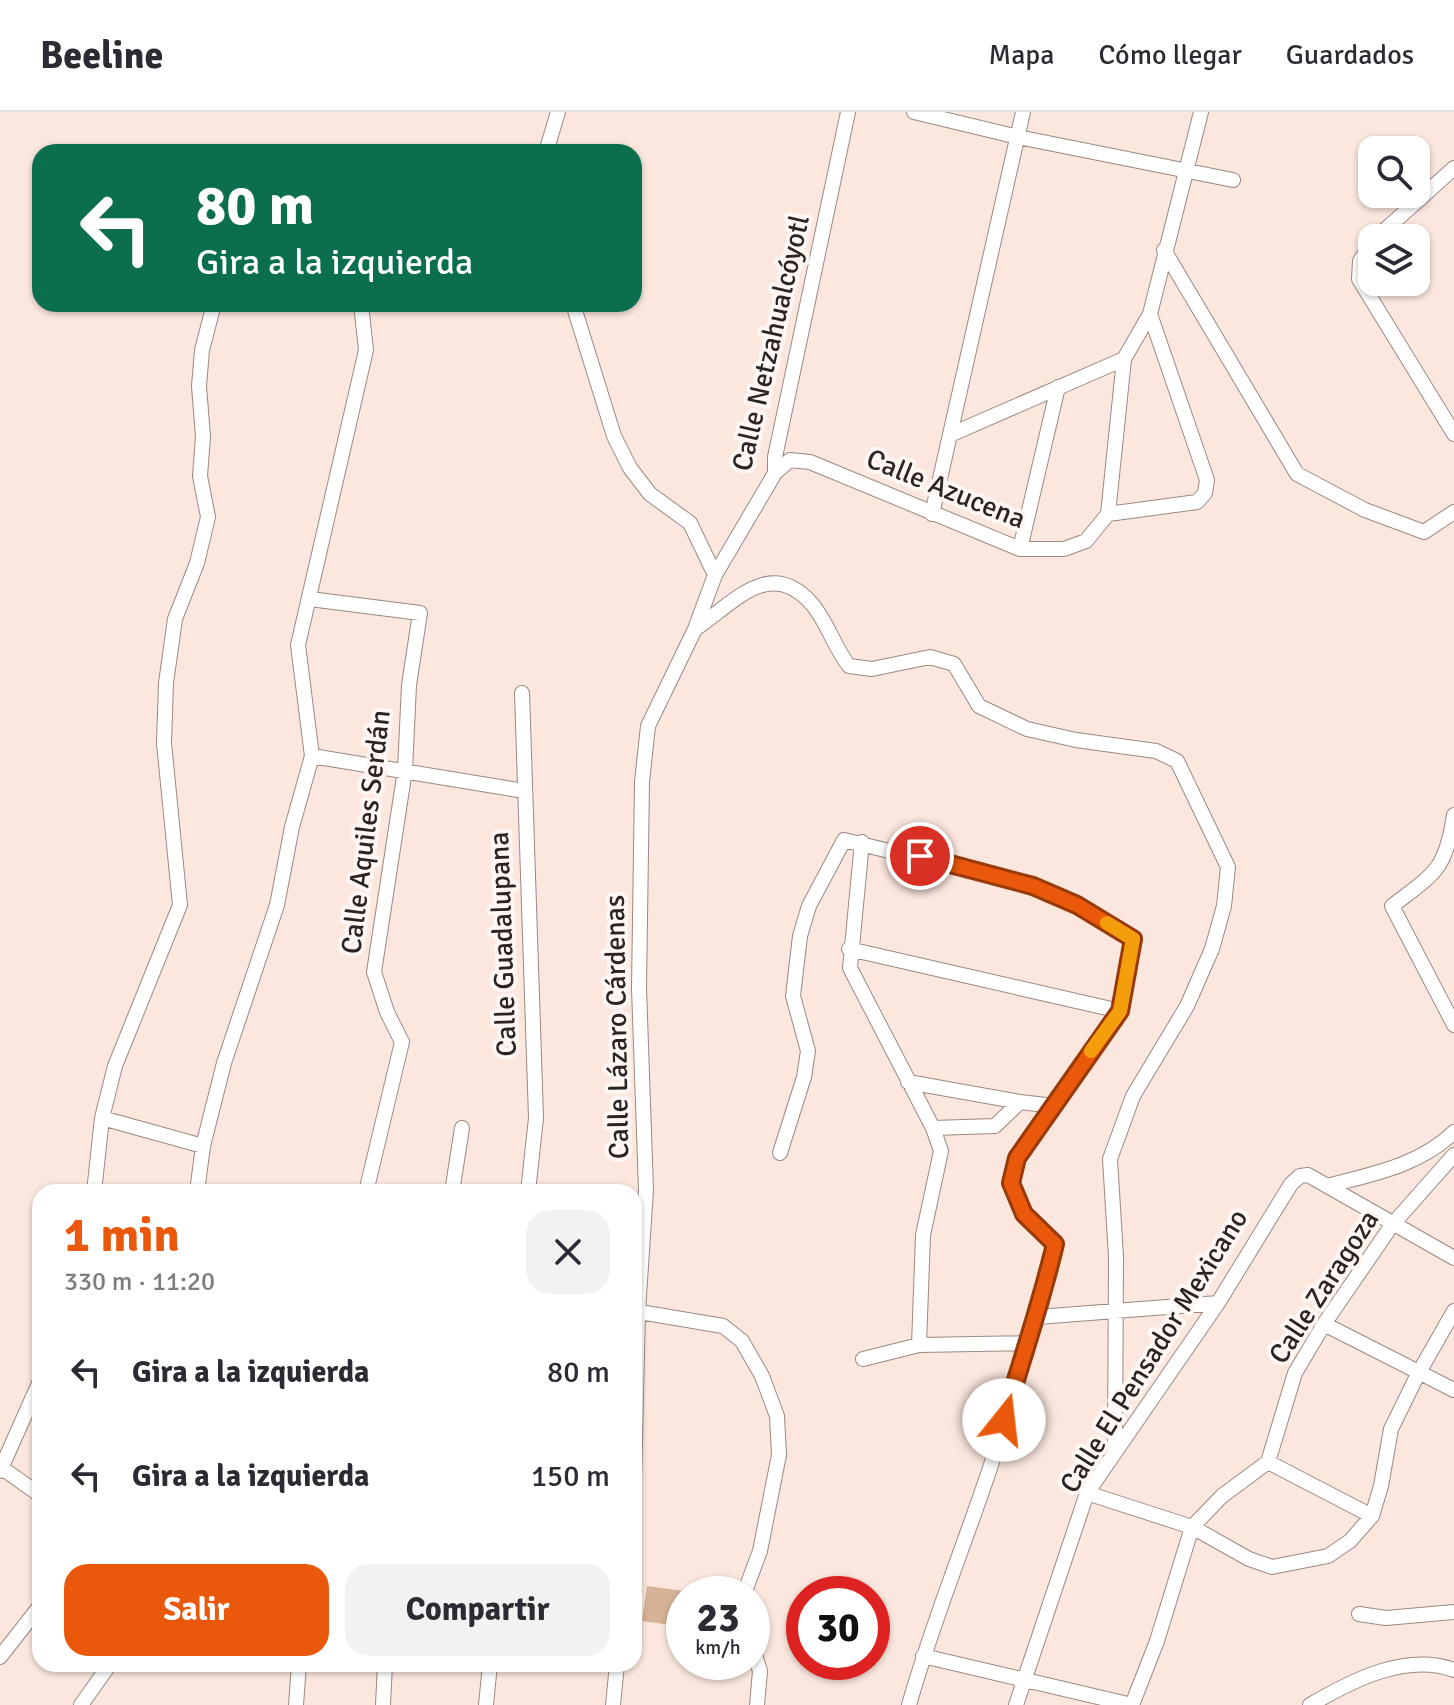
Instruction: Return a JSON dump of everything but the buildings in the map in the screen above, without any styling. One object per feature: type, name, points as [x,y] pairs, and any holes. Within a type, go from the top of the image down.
[{"type":"street","points":[[547,144],[558,112]]},
{"type":"street","name":"Calle Netzahualcóyotl","points":[[695,629],[715,575],[775,473],[775,457],[848,112]]},
{"type":"street","points":[[914,112],[1018,137],[1233,180]]},
{"type":"street","points":[[932,514],[1023,112]]},
{"type":"street","points":[[1150,314],[1207,480],[1205,493],[1197,502],[1108,514],[1124,359],[1150,314],[1201,112]]},
{"type":"street","points":[[1392,224],[1454,168]]},
{"type":"street","points":[[1164,250],[1297,474],[1365,510],[1424,532],[1454,512]]},
{"type":"street","points":[[1369,296],[1454,434]]},
{"type":"street","points":[[95,1184],[102,1118],[115,1066],[180,905],[164,743],[166,683],[175,619],[197,563],[208,517],[200,476],[203,437],[199,386],[202,350],[212,312]]},
{"type":"street","points":[[198,1184],[203,1146],[224,1063],[277,905],[292,827],[312,756],[298,645],[366,350],[362,312]]},
{"type":"street","points":[[575,312],[614,436],[630,468],[650,494],[690,523],[715,575]]},
{"type":"street","points":[[952,434],[1124,359]]},
{"type":"street","points":[[1020,549],[1058,387]]},
{"type":"street","name":"Calle Azucena","points":[[775,473],[790,460],[810,462],[1020,549],[1064,549],[1086,541],[1108,514]]},
{"type":"street","points":[[695,629],[753,587],[771,581],[783,583],[811,603],[837,651],[849,666],[872,669],[930,657],[954,664],[979,706],[1003,718],[1027,729],[1063,737],[1156,751],[1177,761],[1185,773],[1197,807],[1228,867],[1224,906],[1212,949],[1193,991],[1133,1096],[1110,1159],[1116,1257],[1115,1449]]},
{"type":"street","name":"Calle Aquiles Serdán","points":[[310,599],[420,613],[409,685],[405,770],[374,972],[387,1012],[402,1042],[368,1184]]},
{"type":"street","name":"Calle Lázaro Cárdenas","points":[[642,1238],[646,1190],[639,988],[642,782],[648,726],[695,629]]},
{"type":"street","name":"Calle Guadalupana","points":[[522,693],[536,1118],[529,1184]]},
{"type":"street","points":[[312,756],[524,791]]},
{"type":"street","points":[[1454,815],[1449,846],[1437,871],[1392,906],[1454,1025]]},
{"type":"street","points":[[780,1153],[804,1077],[808,1051],[793,996],[800,936],[809,906],[844,840],[1033,886],[1077,905],[1133,939],[1120,1011],[1017,1158],[1011,1183],[1024,1214],[1055,1244],[1038,1317],[1026,1343],[989,1472],[923,1656],[909,1705]]},
{"type":"street","points":[[862,842],[849,949],[850,968],[933,1128],[941,1151],[923,1235],[919,1345]]},
{"type":"street","points":[[849,949],[1120,1011]]},
{"type":"street","points":[[908,1082],[1054,1106]]},
{"type":"street","points":[[933,1128],[995,1126],[1020,1102]]},
{"type":"street","points":[[102,1118],[203,1146]]},
{"type":"street","points":[[453,1184],[462,1128]]},
{"type":"street","points":[[1327,1186],[1391,1169],[1425,1155],[1454,1132]]},
{"type":"street","name":"Calle Zaragoza","points":[[1268,1462],[1295,1373],[1324,1324],[1392,1225],[1454,1155]]},
{"type":"street","name":"Calle El Pensador Mexicano","points":[[1016,1705],[1087,1493],[1218,1303],[1291,1184],[1300,1176],[1308,1175],[1327,1186]]},
{"type":"street","points":[[1327,1186],[1454,1258]]},
{"type":"street","points":[[1038,1317],[1218,1303]]},
{"type":"street","points":[[1087,1493],[1192,1527],[1249,1559],[1272,1567],[1328,1556],[1350,1541],[1372,1516],[1391,1429],[1454,1311]]},
{"type":"street","points":[[642,1312],[723,1326],[742,1341],[762,1376],[777,1416],[779,1455],[760,1551],[751,1576]]},
{"type":"street","points":[[1324,1324],[1454,1390]]},
{"type":"street","points":[[863,1359],[919,1345],[1026,1343]]},
{"type":"street","points":[[32,1399],[1,1470],[32,1490]]},
{"type":"street","points":[[923,1656],[1132,1705],[1157,1641],[1192,1527],[1222,1496],[1268,1462],[1372,1516]]},
{"type":"street","points":[[1359,1614],[1386,1618],[1454,1612]]},
{"type":"street","points":[[0,1657],[32,1616]]},
{"type":"street","points":[[1310,1705],[1353,1680],[1409,1665],[1441,1665],[1454,1670]]},
{"type":"street","points":[[81,1705],[104,1672]]},
{"type":"street","points":[[296,1705],[298,1672]]},
{"type":"street","points":[[383,1705],[385,1672]]},
{"type":"street","points":[[486,1705],[489,1672]]},
{"type":"street","points":[[613,1705],[616,1672]]},
{"type":"street","points":[[757,1705],[759,1680]]},
{"type":"slow traffic","points":[[1091,1051],[1120,1011],[1133,939],[1107,923]]},
{"type":"route","points":[[920,856],[1033,886],[1077,905],[1133,939],[1120,1011],[1017,1158],[1011,1183],[1024,1214],[1036,1229],[1055,1244],[1038,1317],[1026,1343],[1004,1420]]}]
